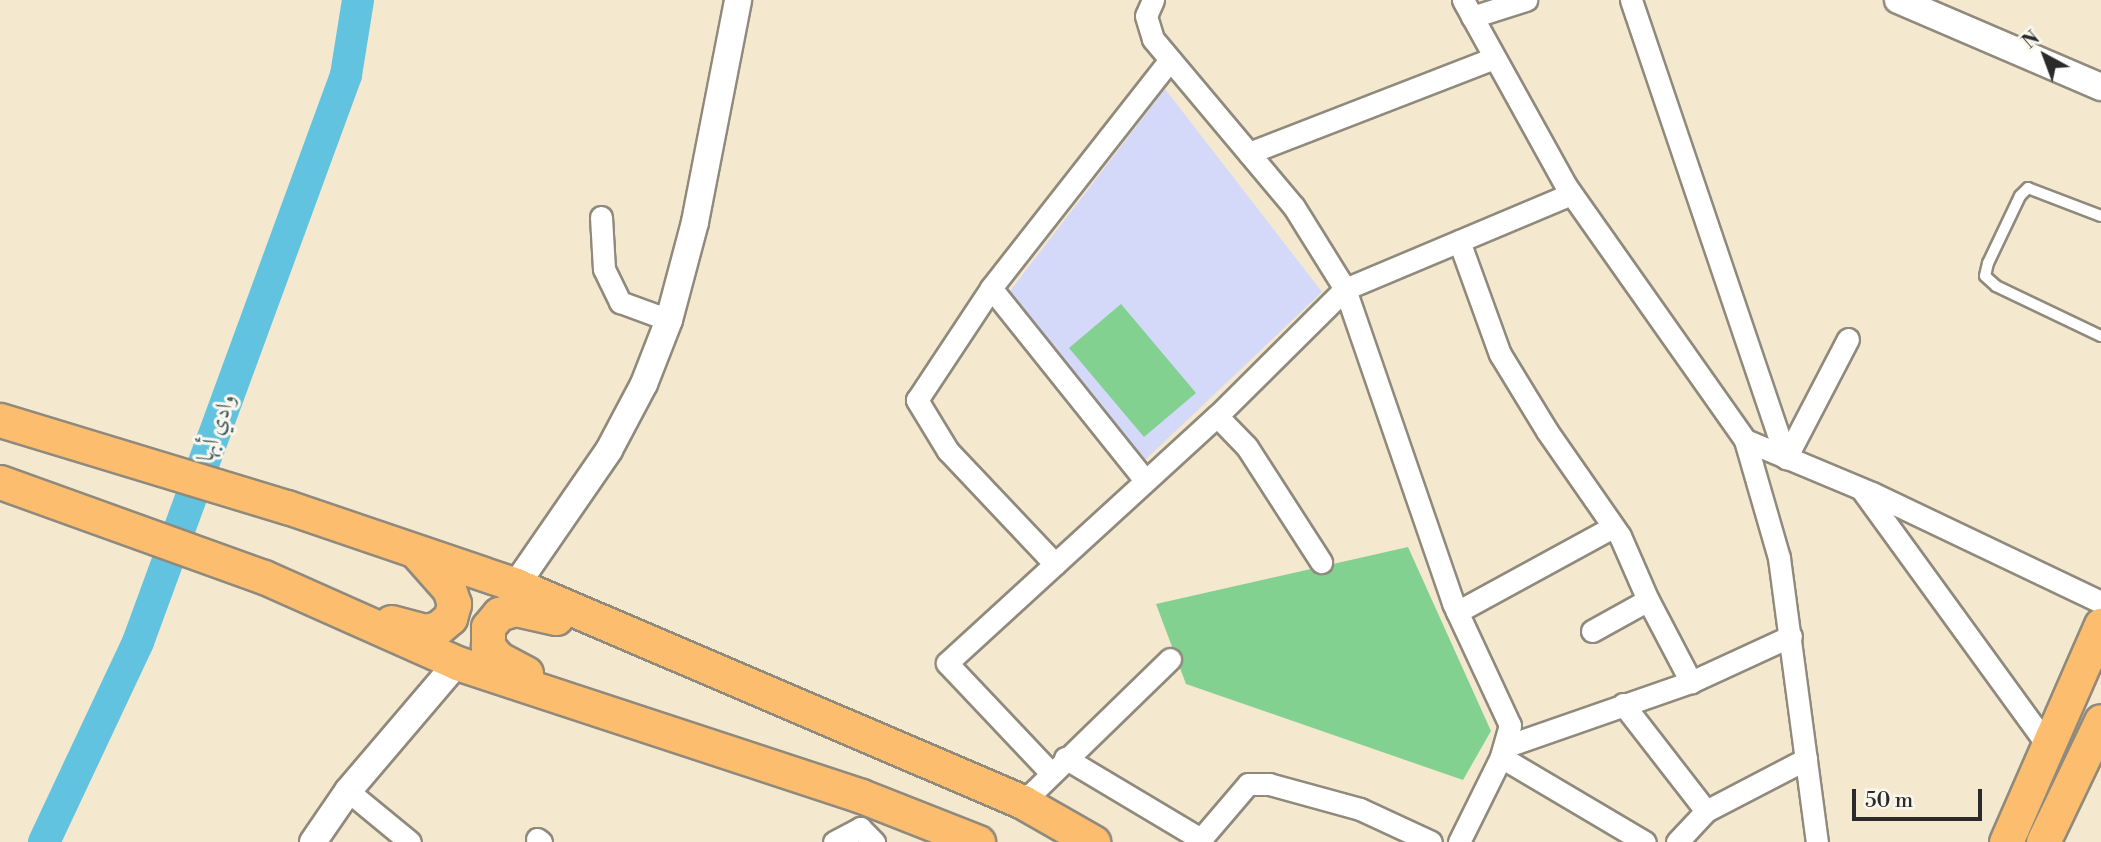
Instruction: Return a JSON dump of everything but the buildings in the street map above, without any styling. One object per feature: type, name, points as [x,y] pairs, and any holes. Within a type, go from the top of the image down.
[{"type":"main road","points":[[0,420],[38,429],[287,508],[516,585],[643,637],[1023,802],[1084,837]]},
{"type":"main road","points":[[9,485],[264,577],[457,663],[861,796],[978,842]]},
{"type":"main road","points":[[328,606],[425,631],[438,628],[450,618],[454,604],[449,589],[414,551]]},
{"type":"main road","points":[[580,702],[498,658],[488,646],[488,627],[499,614],[515,609],[590,629],[643,637]]},
{"type":"main road","points":[[2006,842],[2101,625]]},
{"type":"main road","points":[[2044,842],[2090,767],[2101,721]]},
{"type":"street","points":[[516,585],[609,450],[644,384],[669,320],[695,222],[738,0]]},
{"type":"street","points":[[1153,0],[1146,16],[1153,39],[1294,207],[1345,289],[1457,612],[1510,725],[1502,752],[1459,842]]},
{"type":"street","points":[[1526,0],[1468,9],[1571,194],[1745,440],[1780,558],[1817,842]]},
{"type":"street","points":[[1631,0],[1786,458]]},
{"type":"street","points":[[1898,0],[2101,88]]},
{"type":"street","points":[[1249,153],[1494,58]]},
{"type":"street","points":[[1055,564],[948,451],[917,400],[991,288],[1170,60]]},
{"type":"street","points":[[1431,842],[1360,809],[1269,784],[1248,784],[1200,841],[1058,765],[947,663],[1217,416],[1345,289],[1571,194]]},
{"type":"street","points":[[601,217],[604,269],[620,302],[669,320]]},
{"type":"street","points":[[1459,241],[1500,354],[1547,431],[1613,527],[1691,682]]},
{"type":"street","points":[[991,288],[1145,480]]},
{"type":"street","points":[[1786,458],[1848,339]]},
{"type":"street","points":[[1217,416],[1248,447],[1321,562]]},
{"type":"street","points":[[1745,440],[1862,489],[2101,602]]},
{"type":"street","points":[[1862,489],[2048,746]]},
{"type":"street","points":[[1457,612],[1613,527]]},
{"type":"street","points":[[1592,631],[1648,600]]},
{"type":"street","points":[[1502,752],[1623,704],[1691,682],[1791,636]]},
{"type":"street","points":[[1023,802],[1058,765],[1170,659]]},
{"type":"street","points":[[313,842],[348,790],[457,663]]},
{"type":"street","points":[[1623,704],[1706,811]]},
{"type":"street","points":[[1502,752],[1645,842]]},
{"type":"street","points":[[1677,842],[1706,811],[1806,759]]},
{"type":"street","points":[[348,790],[410,842]]},
{"type":"street","points":[[834,842],[860,828],[874,842]]},
{"type":"lane","points":[[2101,216],[2028,188],[2020,196],[1988,263],[1985,276],[1996,286],[2101,336]]},
{"type":"shaded area","points":[[1165,89],[1322,292],[1144,461],[1007,295]]},
{"type":"green space","points":[[1121,304],[1196,393],[1144,437],[1069,348]]},
{"type":"green space","points":[[1408,547],[1491,731],[1463,780],[1186,684],[1156,604]]},
{"type":"waterway","name":"وادي أبها","points":[[44,842],[138,642],[346,75],[358,0]]}]
